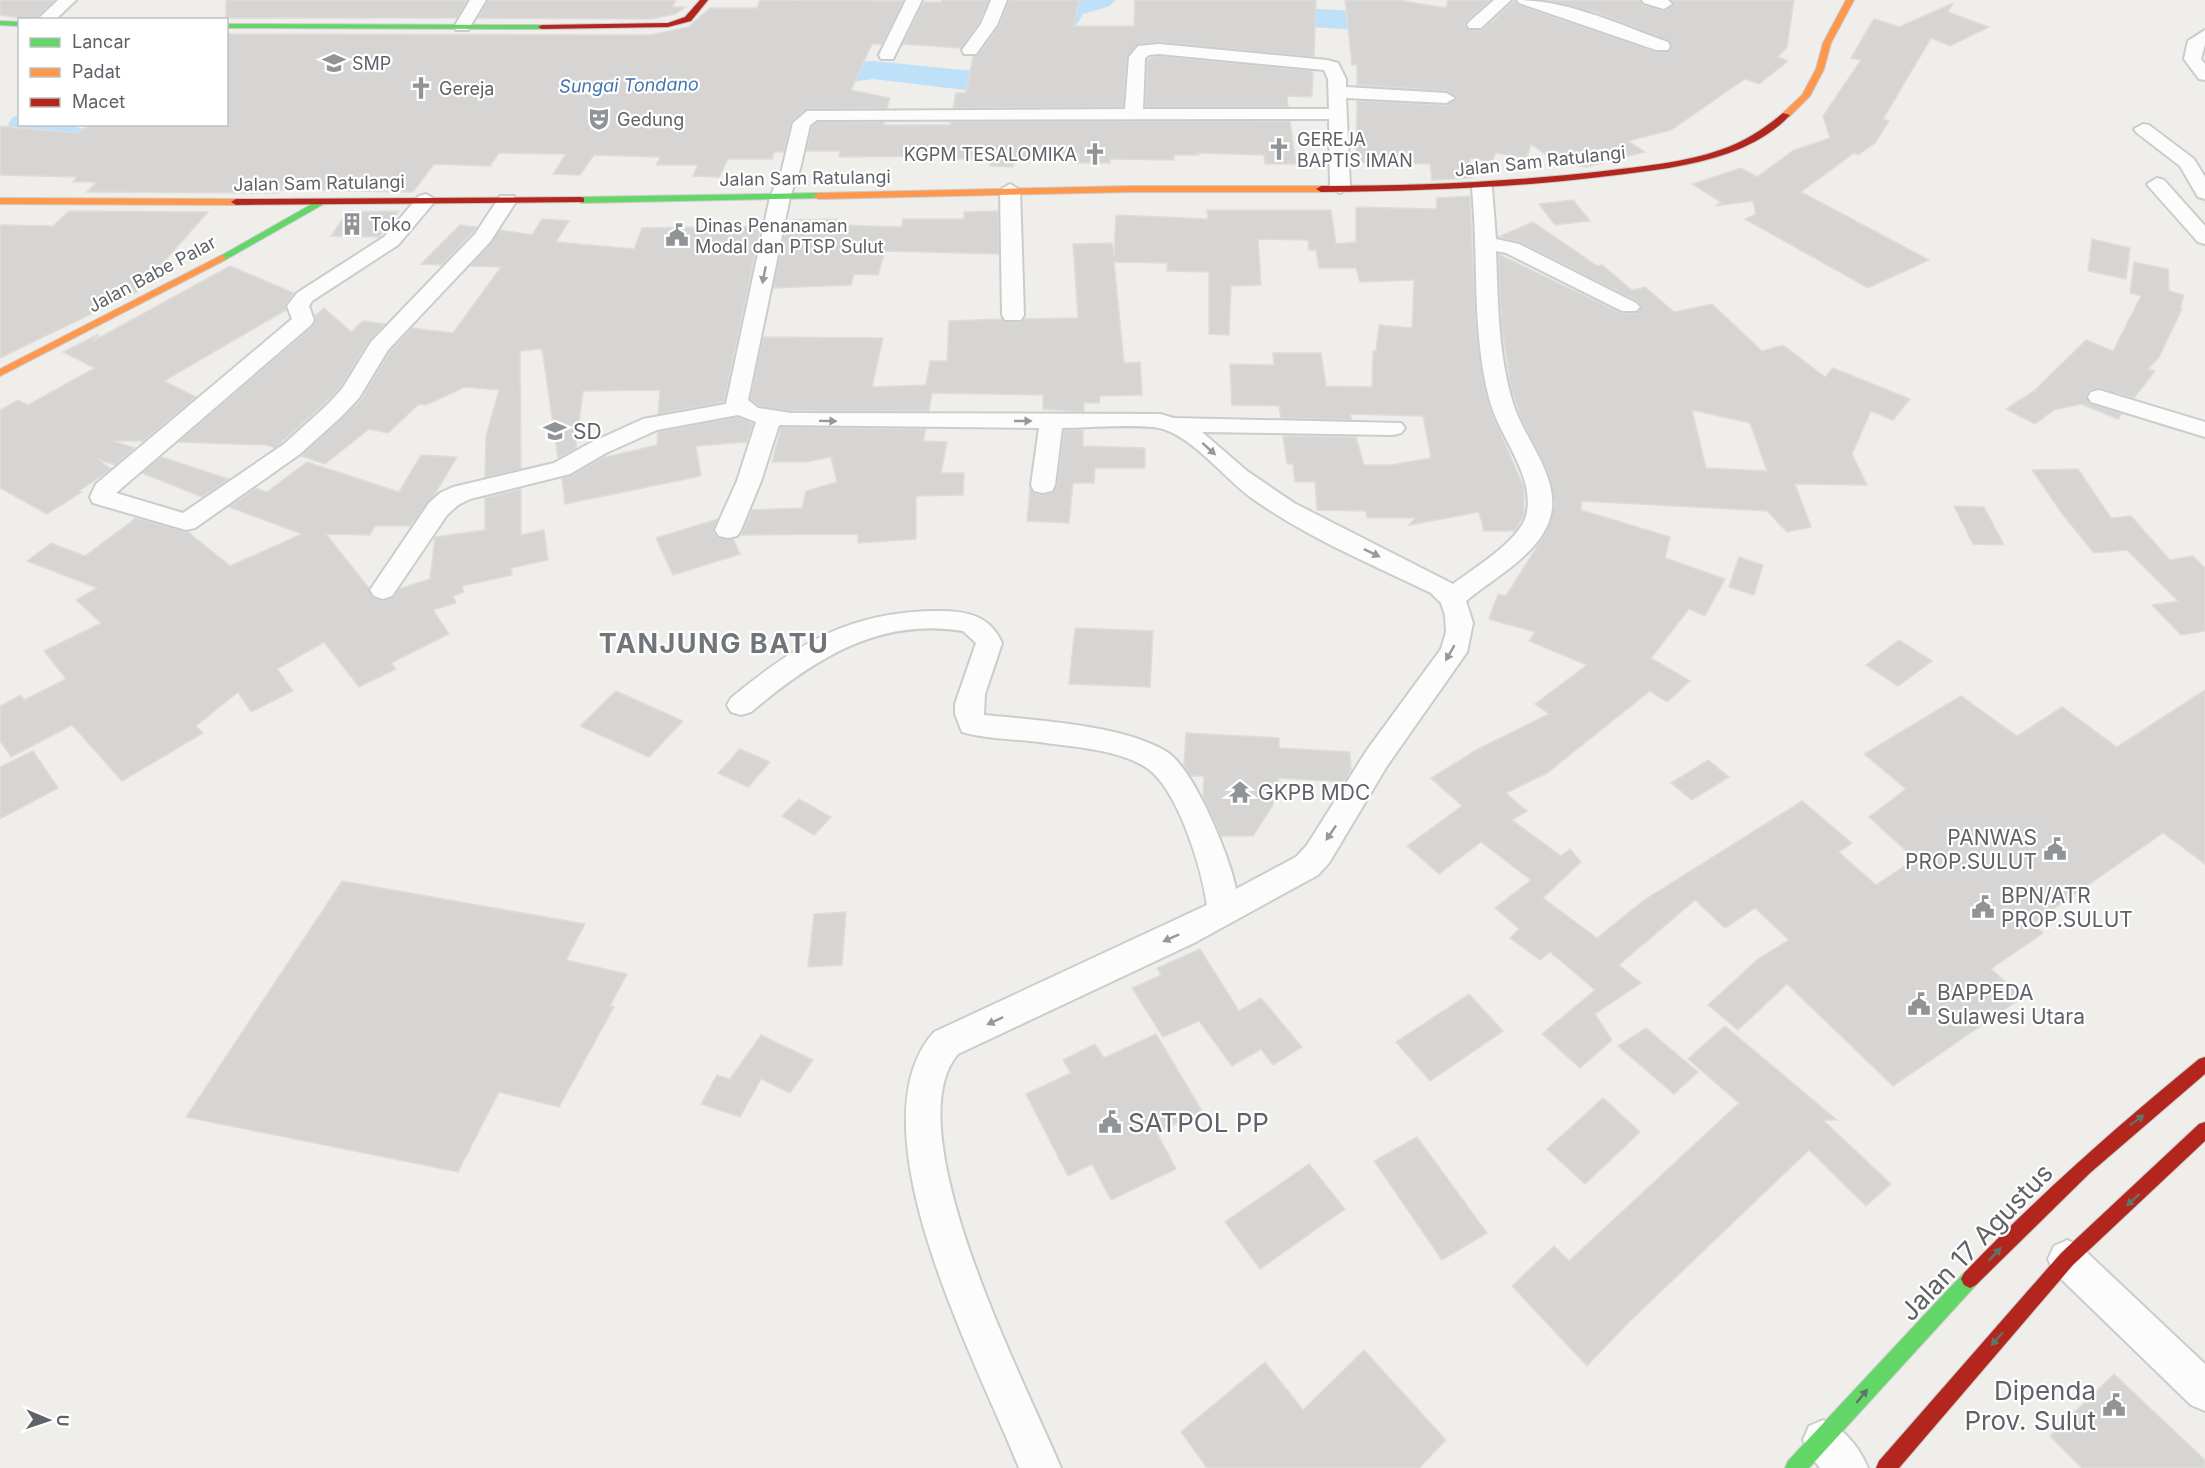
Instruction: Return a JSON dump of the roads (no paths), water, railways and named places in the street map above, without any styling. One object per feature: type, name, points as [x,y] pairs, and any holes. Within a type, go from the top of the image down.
[{"type":"main road","points":[[228,26],[651,27],[688,20],[695,15],[704,0]]},
{"type":"main road","name":"Jalan Sam Ratulangi","points":[[0,201],[320,203],[780,197],[1011,190],[1482,188],[1694,162],[1731,149],[1773,128],[1806,96],[1820,69],[1827,43],[1850,0]]},
{"type":"main road","points":[[0,23],[18,24]]},
{"type":"main road","name":"Jalan Babe Palar","points":[[0,374],[176,284],[320,203]]},
{"type":"main road","name":"Jalan 17 Agustus","points":[[1795,1468],[1835,1454],[1876,1378],[2029,1216],[2122,1131],[2205,1064]]},
{"type":"main road","points":[[1886,1468],[2067,1259],[2166,1169],[2205,1130]]},
{"type":"street","points":[[47,18],[68,0]]},
{"type":"street","points":[[462,27],[478,0]]},
{"type":"street","points":[[887,55],[914,0]]},
{"type":"street","points":[[970,50],[989,25],[999,0]]},
{"type":"street","points":[[1475,25],[1503,0]]},
{"type":"street","points":[[1525,0],[1588,19],[1662,46]]},
{"type":"street","points":[[2205,35],[2194,45],[2192,59],[2205,75]]},
{"type":"street","points":[[1134,114],[1137,57],[1143,50],[1327,65],[1332,67],[1337,79],[1340,188]]},
{"type":"street","points":[[1338,92],[1446,98]]},
{"type":"street","points":[[1338,114],[813,116],[802,123],[791,169],[780,197],[758,309],[736,402],[751,414],[769,419],[1160,421],[1177,424],[1393,428]]},
{"type":"street","points":[[2143,129],[2187,163],[2205,193]]},
{"type":"street","points":[[2157,184],[2205,238]]},
{"type":"street","points":[[1452,599],[1520,542],[1538,517],[1539,489],[1507,420],[1492,365],[1482,188]]},
{"type":"street","points":[[1011,190],[1013,315]]},
{"type":"street","points":[[426,200],[391,241],[304,297],[298,306],[303,320],[281,342],[105,490],[102,497],[186,522],[292,449],[351,393],[379,347],[483,238],[507,200]]},
{"type":"street","points":[[1485,243],[1512,248],[1629,307]]},
{"type":"street","points":[[2099,397],[2205,430]]},
{"type":"street","points":[[383,590],[438,509],[449,499],[462,493],[562,469],[598,448],[651,424],[741,408]]},
{"type":"street","points":[[728,530],[749,481],[769,419]]},
{"type":"street","points":[[1043,485],[1051,421]]},
{"type":"street","points":[[1040,1468],[965,1297],[933,1189],[924,1108],[926,1075],[934,1056],[946,1043],[1183,933],[1223,909],[1298,873],[1317,856],[1348,810],[1376,759],[1454,649],[1460,619],[1452,599],[1440,587],[1303,519],[1275,502],[1238,476],[1188,431],[1177,424]]},
{"type":"street","points":[[741,705],[796,661],[826,642],[855,630],[890,621],[910,620],[957,621],[976,626],[986,634],[989,643],[970,698],[969,716],[972,724],[1111,745],[1136,750],[1158,761],[1179,787],[1207,847],[1217,874],[1223,909]]},
{"type":"street","points":[[2067,1259],[2205,1391]]},
{"type":"waterway","name":"Sungai Tondano","points":[[789,80],[873,70],[973,81],[1009,80],[1031,64],[1045,37],[1064,21],[1072,8],[1100,0]]},
{"type":"waterway","name":"Sungai Tondano","points":[[1244,16],[1393,23],[1417,32]]},
{"type":"waterway","name":"Sungai Tondano","points":[[32,126],[78,140],[114,145]]},
{"type":"place","name":"SMP","points":[[334,63]]},
{"type":"place","name":"Gereja","points":[[421,88]]},
{"type":"place","name":"Gedung","points":[[599,119]]},
{"type":"place","name":"GEREJA BAPTIS IMAN","points":[[1279,149]]},
{"type":"place","name":"KGPM TESALOMIKA","points":[[1095,154]]},
{"type":"place","name":"Toko","points":[[352,224]]},
{"type":"place","name":"Dinas Penanaman Modal dan PTSP Sulut","points":[[677,235]]},
{"type":"place","name":"SD","points":[[555,431]]},
{"type":"place","name":"GKPB MDC","points":[[1240,792]]},
{"type":"place","name":"PANWAS PROP.SULUT","points":[[2055,849]]},
{"type":"place","name":"BPN/ATR PROP.SULUT","points":[[1983,907]]},
{"type":"place","name":"BAPPEDA Sulawesi Utara","points":[[1919,1004]]},
{"type":"place","name":"SATPOL PP","points":[[1110,1122]]},
{"type":"place","name":"Dipenda Prov. Sulut","points":[[2114,1405]]},
{"type":"district","name":"TANJUNG BATU","points":[[714,643]]}]
